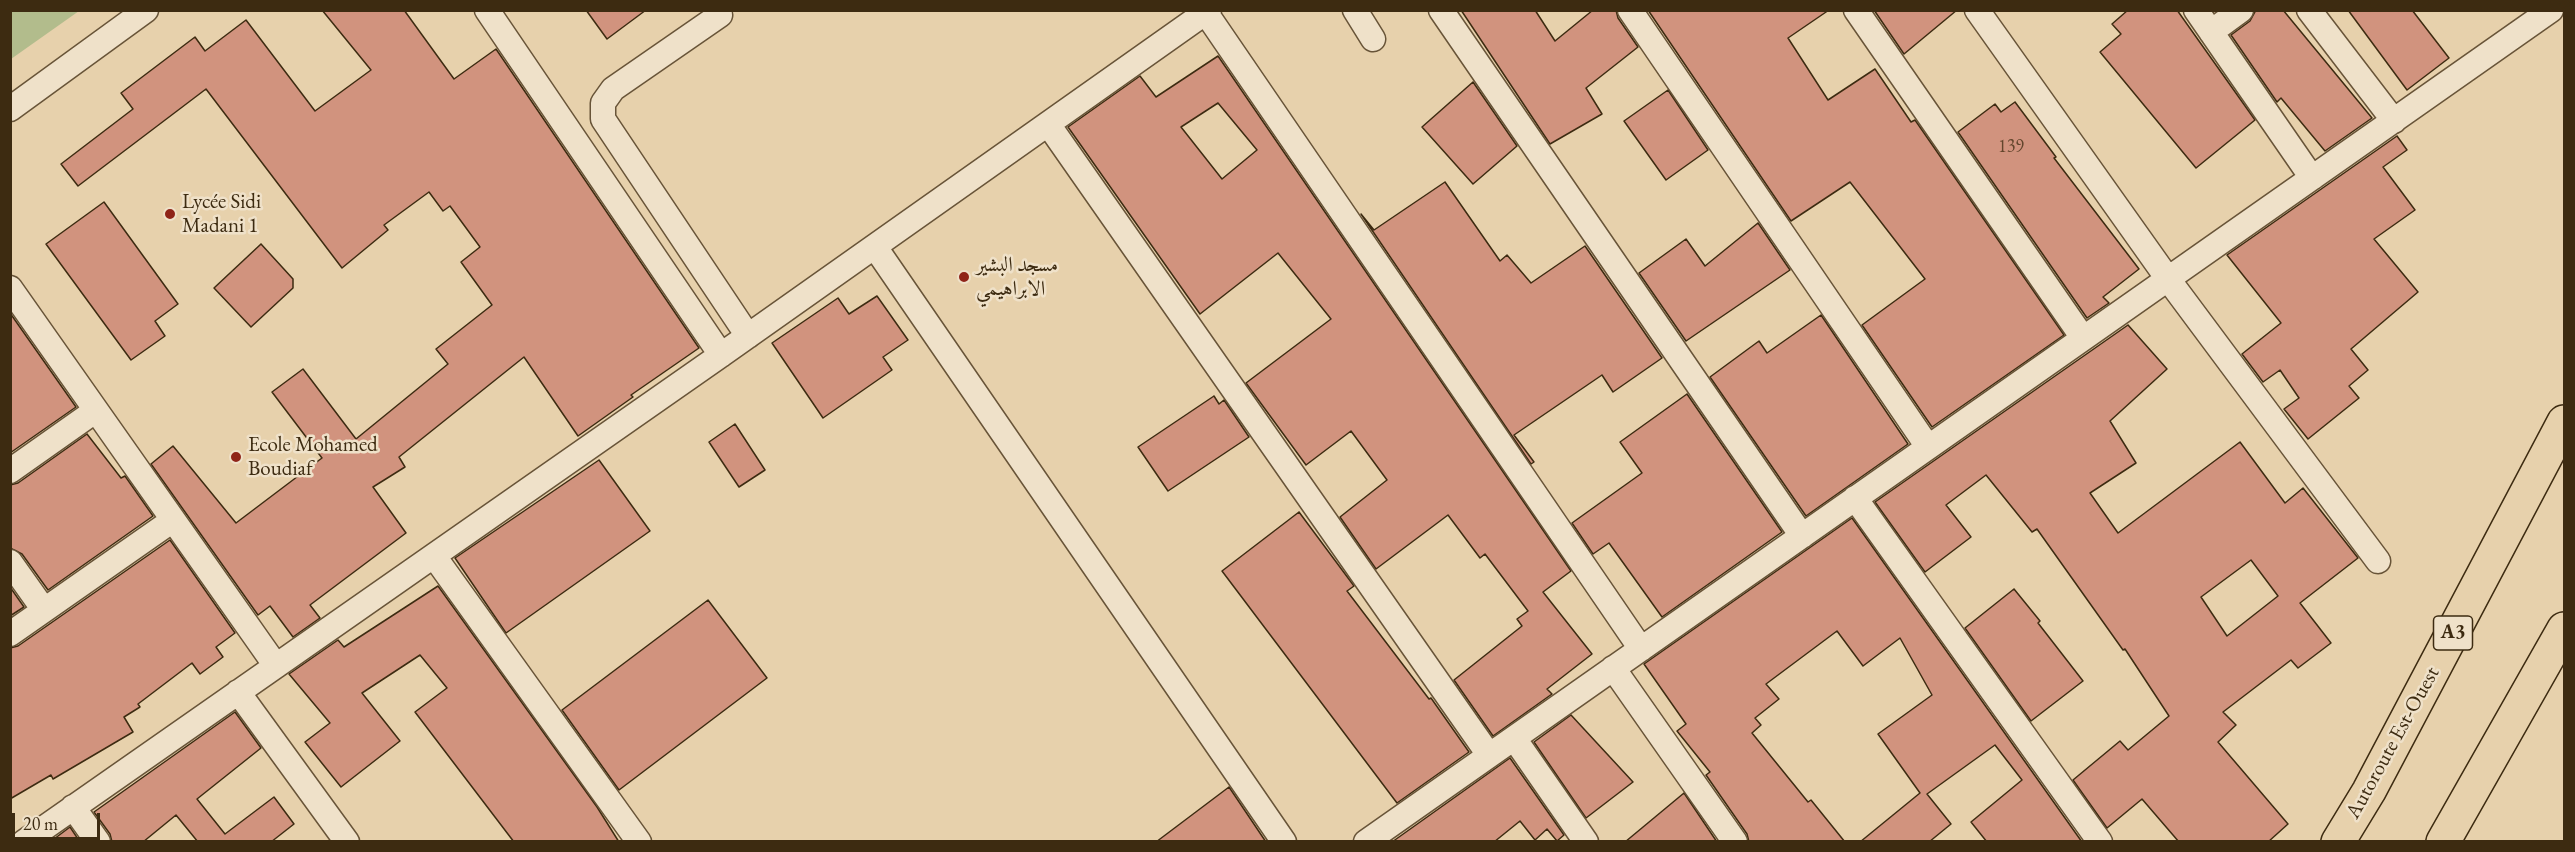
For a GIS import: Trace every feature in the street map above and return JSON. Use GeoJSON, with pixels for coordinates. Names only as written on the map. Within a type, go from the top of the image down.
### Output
{"type":"FeatureCollection","features":[{"type":"Feature","properties":{"kind":"highway","name":"Autoroute Est-Ouest"},"geometry":{"type":"LineString","coordinates":[[2338,842],[2374,781],[2565,422]]}},
{"type":"Feature","properties":{"kind":"highway"},"geometry":{"type":"LineString","coordinates":[[2443,842],[2565,629]]}},
{"type":"Feature","properties":{"kind":"street"},"geometry":{"type":"LineString","coordinates":[[10,109],[146,10]]}},
{"type":"Feature","properties":{"kind":"street"},"geometry":{"type":"LineString","coordinates":[[488,10],[721,355]]}},
{"type":"Feature","properties":{"kind":"street"},"geometry":{"type":"LineString","coordinates":[[1355,10],[1373,39]]}},
{"type":"Feature","properties":{"kind":"street"},"geometry":{"type":"LineString","coordinates":[[1441,10],[1802,536]]}},
{"type":"Feature","properties":{"kind":"street"},"geometry":{"type":"LineString","coordinates":[[1630,10],[1928,447]]}},
{"type":"Feature","properties":{"kind":"street"},"geometry":{"type":"LineString","coordinates":[[1856,10],[2083,338]]}},
{"type":"Feature","properties":{"kind":"street"},"geometry":{"type":"LineString","coordinates":[[1977,10],[2168,279],[2378,561]]}},
{"type":"Feature","properties":{"kind":"street"},"geometry":{"type":"LineString","coordinates":[[2196,10],[2312,178]]}},
{"type":"Feature","properties":{"kind":"street"},"geometry":{"type":"LineString","coordinates":[[2211,32],[2241,10]]}},
{"type":"Feature","properties":{"kind":"street"},"geometry":{"type":"LineString","coordinates":[[2309,10],[2394,121]]}},
{"type":"Feature","properties":{"kind":"street"},"geometry":{"type":"LineString","coordinates":[[1366,842],[2551,10]]}},
{"type":"Feature","properties":{"kind":"street"},"geometry":{"type":"LineString","coordinates":[[721,12],[613,89],[603,103],[603,119],[748,336]]}},
{"type":"Feature","properties":{"kind":"street"},"geometry":{"type":"LineString","coordinates":[[24,842],[1208,12],[1641,649]]}},
{"type":"Feature","properties":{"kind":"street"},"geometry":{"type":"LineString","coordinates":[[1048,124],[1489,755]]}},
{"type":"Feature","properties":{"kind":"street"},"geometry":{"type":"LineString","coordinates":[[2284,137],[2288,195]]}},
{"type":"Feature","properties":{"kind":"street"},"geometry":{"type":"LineString","coordinates":[[874,247],[1284,842]]}},
{"type":"Feature","properties":{"kind":"street"},"geometry":{"type":"LineString","coordinates":[[10,288],[18,314],[95,411],[276,666]]}},
{"type":"Feature","properties":{"kind":"street"},"geometry":{"type":"LineString","coordinates":[[10,471],[95,411]]}},
{"type":"Feature","properties":{"kind":"street"},"geometry":{"type":"LineString","coordinates":[[1855,498],[2100,842]]}},
{"type":"Feature","properties":{"kind":"street"},"geometry":{"type":"LineString","coordinates":[[10,634],[173,520]]}},
{"type":"Feature","properties":{"kind":"street"},"geometry":{"type":"LineString","coordinates":[[434,556],[639,842]]}},
{"type":"Feature","properties":{"kind":"street"},"geometry":{"type":"LineString","coordinates":[[10,562],[44,610]]}},
{"type":"Feature","properties":{"kind":"street"},"geometry":{"type":"LineString","coordinates":[[1613,668],[1735,842]]}},
{"type":"Feature","properties":{"kind":"street"},"geometry":{"type":"LineString","coordinates":[[237,692],[346,842]]}},
{"type":"Feature","properties":{"kind":"street"},"geometry":{"type":"LineString","coordinates":[[1514,738],[1586,842]]}},
{"type":"Feature","properties":{"kind":"street"},"geometry":{"type":"LineString","coordinates":[[73,807],[98,842]]}},
{"type":"Feature","properties":{"kind":"green space"},"geometry":{"type":"Polygon","coordinates":[[[11,10],[79,10],[79,11],[11,59],[11,10]]]}},
{"type":"Feature","properties":{"kind":"building"},"geometry":{"type":"Polygon","coordinates":[[[322,10],[404,10],[454,79],[496,49],[699,348],[631,395],[633,397],[578,436],[524,357],[399,457],[405,467],[373,487],[406,533],[310,605],[320,618],[293,637],[270,606],[258,615],[151,464],[173,446],[236,523],[322,458],[272,392],[303,369],[356,439],[448,364],[436,349],[492,305],[461,262],[480,247],[450,206],[443,211],[429,192],[384,225],[388,230],[342,268],[206,89],[78,186],[61,164],[133,109],[121,93],[195,37],[205,51],[246,20],[315,111],[371,70],[322,10]]]}},
{"type":"Feature","properties":{"kind":"building"},"geometry":{"type":"Polygon","coordinates":[[[586,10],[646,10],[607,39],[586,10]]]}},
{"type":"Feature","properties":{"kind":"building"},"geometry":{"type":"Polygon","coordinates":[[[1461,10],[1535,10],[1555,41],[1593,10],[1616,10],[1618,18],[1638,47],[1586,88],[1602,114],[1550,144],[1461,10]]]}},
{"type":"Feature","properties":{"kind":"building"},"geometry":{"type":"Polygon","coordinates":[[[1648,10],[1829,10],[1788,38],[1828,100],[1875,69],[1911,122],[1915,120],[2064,335],[1932,427],[1862,325],[1925,279],[1850,182],[1791,221],[1648,10]]]}},
{"type":"Feature","properties":{"kind":"building"},"geometry":{"type":"Polygon","coordinates":[[[1874,10],[1957,10],[1904,54],[1874,10]]]}},
{"type":"Feature","properties":{"kind":"building"},"geometry":{"type":"Polygon","coordinates":[[[2128,10],[2177,10],[2255,120],[2196,168],[2100,52],[2121,34],[2112,24],[2128,10]]]}},
{"type":"Feature","properties":{"kind":"building"},"geometry":{"type":"Polygon","coordinates":[[[2256,10],[2283,10],[2372,118],[2325,151],[2281,98],[2277,102],[2231,35],[2250,21],[2256,10]]]}},
{"type":"Feature","properties":{"kind":"building"},"geometry":{"type":"Polygon","coordinates":[[[2348,10],[2412,10],[2449,58],[2407,90],[2348,10]]]}},
{"type":"Feature","properties":{"kind":"building"},"geometry":{"type":"Polygon","coordinates":[[[1218,56],[1571,571],[1543,592],[1592,654],[1547,689],[1552,694],[1493,736],[1454,680],[1522,626],[1517,619],[1528,611],[1485,554],[1480,558],[1448,515],[1376,569],[1340,517],[1387,480],[1351,431],[1306,465],[1246,383],[1331,319],[1278,253],[1200,314],[1068,127],[1140,76],[1156,97],[1218,56]],[[1218,103],[1181,127],[1222,179],[1257,150],[1218,103]]]}},
{"type":"Feature","properties":{"kind":"building"},"geometry":{"type":"Polygon","coordinates":[[[1473,82],[1517,146],[1473,184],[1422,127],[1473,82]]]}},
{"type":"Feature","properties":{"kind":"building"},"geometry":{"type":"Polygon","coordinates":[[[1668,90],[1708,150],[1666,180],[1624,121],[1668,90]]]}},
{"type":"Feature","properties":{"kind":"building"},"geometry":{"type":"Polygon","coordinates":[[[2015,102],[2056,157],[2054,158],[2139,269],[2103,297],[2109,303],[2087,318],[1958,132],[1995,104],[2001,112],[2015,102]]]}},
{"type":"Feature","properties":{"kind":"building"},"geometry":{"type":"Polygon","coordinates":[[[2397,136],[2407,150],[2383,167],[2415,210],[2374,239],[2418,292],[2351,349],[2368,370],[2349,386],[2359,398],[2308,439],[2284,409],[2299,398],[2280,370],[2263,382],[2242,354],[2281,323],[2227,255],[2397,136]]]}},
{"type":"Feature","properties":{"kind":"building"},"geometry":{"type":"Polygon","coordinates":[[[1445,182],[1500,261],[1507,255],[1531,283],[1585,246],[1662,358],[1613,392],[1602,375],[1514,435],[1534,462],[1531,464],[1361,214],[1374,230],[1445,182]]]}},
{"type":"Feature","properties":{"kind":"building"},"geometry":{"type":"Polygon","coordinates":[[[104,202],[178,304],[155,321],[165,336],[131,360],[46,244],[104,202]]]}},
{"type":"Feature","properties":{"kind":"building"},"geometry":{"type":"Polygon","coordinates":[[[1758,223],[1790,270],[1686,341],[1639,273],[1686,239],[1705,266],[1758,223]]]}},
{"type":"Feature","properties":{"kind":"building"},"geometry":{"type":"Polygon","coordinates":[[[261,244],[293,279],[293,288],[251,327],[214,288],[261,244]]]}},
{"type":"Feature","properties":{"kind":"building"},"geometry":{"type":"Polygon","coordinates":[[[877,296],[908,340],[883,357],[892,370],[823,418],[772,343],[838,298],[849,314],[877,296]]]}},
{"type":"Feature","properties":{"kind":"building"},"geometry":{"type":"Polygon","coordinates":[[[10,313],[76,407],[10,453],[10,313]]]}},
{"type":"Feature","properties":{"kind":"building"},"geometry":{"type":"Polygon","coordinates":[[[1821,315],[1908,444],[1806,516],[1710,377],[1759,341],[1767,353],[1821,315]]]}},
{"type":"Feature","properties":{"kind":"building"},"geometry":{"type":"Polygon","coordinates":[[[2128,325],[2167,369],[2110,421],[2136,463],[2090,493],[2118,533],[2240,442],[2285,503],[2303,488],[2358,558],[2300,603],[2331,643],[2298,668],[2291,660],[2223,712],[2236,725],[2218,742],[2288,824],[2268,842],[2179,842],[2142,799],[2107,828],[2073,780],[2120,741],[2128,750],[2169,716],[2125,649],[2123,650],[2037,529],[2032,532],[1986,475],[1946,505],[1971,537],[1925,572],[1875,502],[2128,325]],[[2251,560],[2201,597],[2227,636],[2278,596],[2251,560]]]}},
{"type":"Feature","properties":{"kind":"building"},"geometry":{"type":"Polygon","coordinates":[[[1687,394],[1782,532],[1662,617],[1609,543],[1593,554],[1572,523],[1642,473],[1620,442],[1687,394]]]}},
{"type":"Feature","properties":{"kind":"building"},"geometry":{"type":"Polygon","coordinates":[[[1214,396],[1219,404],[1224,400],[1249,437],[1168,491],[1138,447],[1214,396]]]}},
{"type":"Feature","properties":{"kind":"building"},"geometry":{"type":"Polygon","coordinates":[[[735,424],[765,470],[739,487],[709,442],[735,424]]]}},
{"type":"Feature","properties":{"kind":"building"},"geometry":{"type":"Polygon","coordinates":[[[87,434],[121,478],[125,476],[153,516],[48,590],[22,554],[10,548],[10,485],[18,483],[87,434]]]}},
{"type":"Feature","properties":{"kind":"building"},"geometry":{"type":"Polygon","coordinates":[[[599,460],[650,531],[506,633],[455,558],[599,460]]]}},
{"type":"Feature","properties":{"kind":"building"},"geometry":{"type":"Polygon","coordinates":[[[1299,512],[1354,586],[1347,591],[1429,699],[1431,698],[1469,752],[1397,803],[1222,571],[1299,512]]]}},
{"type":"Feature","properties":{"kind":"building"},"geometry":{"type":"Polygon","coordinates":[[[1852,518],[2082,842],[1987,842],[1971,822],[2022,780],[1995,745],[1927,794],[1951,824],[1929,842],[1860,842],[1920,793],[1878,734],[1932,695],[1900,638],[1863,666],[1837,631],[1766,684],[1779,699],[1755,718],[1761,725],[1752,733],[1808,802],[1811,800],[1845,842],[1749,842],[1747,834],[1706,775],[1710,772],[1677,731],[1686,724],[1644,664],[1852,518]]]}},
{"type":"Feature","properties":{"kind":"building"},"geometry":{"type":"Polygon","coordinates":[[[170,540],[235,633],[216,647],[223,657],[200,674],[192,663],[138,704],[140,707],[124,717],[133,732],[53,779],[51,775],[10,799],[10,648],[18,646],[170,540]]]}},
{"type":"Feature","properties":{"kind":"building"},"geometry":{"type":"Polygon","coordinates":[[[438,586],[597,807],[619,842],[514,842],[415,712],[447,688],[420,655],[362,693],[400,741],[341,787],[305,742],[330,723],[289,674],[338,640],[344,647],[438,586]]]}},
{"type":"Feature","properties":{"kind":"building"},"geometry":{"type":"Polygon","coordinates":[[[10,587],[24,607],[10,616],[10,587]]]}},
{"type":"Feature","properties":{"kind":"building"},"geometry":{"type":"Polygon","coordinates":[[[2014,589],[2083,681],[2031,721],[1965,628],[2014,589]]]}},
{"type":"Feature","properties":{"kind":"building"},"geometry":{"type":"Polygon","coordinates":[[[708,600],[767,678],[619,790],[562,710],[708,600]]]}},
{"type":"Feature","properties":{"kind":"building"},"geometry":{"type":"Polygon","coordinates":[[[235,712],[261,748],[197,799],[225,834],[274,797],[294,824],[271,842],[198,842],[176,815],[143,842],[112,842],[110,834],[94,812],[235,712]]]}},
{"type":"Feature","properties":{"kind":"building"},"geometry":{"type":"Polygon","coordinates":[[[1571,715],[1633,782],[1586,818],[1534,742],[1571,715]]]}},
{"type":"Feature","properties":{"kind":"building"},"geometry":{"type":"Polygon","coordinates":[[[1510,758],[1564,835],[1557,841],[1547,829],[1535,840],[1520,821],[1494,842],[1392,842],[1510,758]]]}},
{"type":"Feature","properties":{"kind":"building"},"geometry":{"type":"Polygon","coordinates":[[[1229,787],[1266,842],[1156,842],[1229,787]]]}},
{"type":"Feature","properties":{"kind":"building"},"geometry":{"type":"Polygon","coordinates":[[[1684,793],[1717,842],[1625,842],[1684,793]]]}},
{"type":"Feature","properties":{"kind":"building"},"geometry":{"type":"Polygon","coordinates":[[[70,827],[80,842],[50,842],[70,827]]]}},
{"type":"Feature","properties":{"kind":"place","name":"Lycée Sidi Madani 1"},"geometry":{"type":"Point","coordinates":[170,214]}},
{"type":"Feature","properties":{"kind":"place","name":"مسجد البشير الابراهيمي"},"geometry":{"type":"Point","coordinates":[964,277]}},
{"type":"Feature","properties":{"kind":"place","name":"Ecole Mohamed Boudiaf"},"geometry":{"type":"Point","coordinates":[236,457]}}]}
